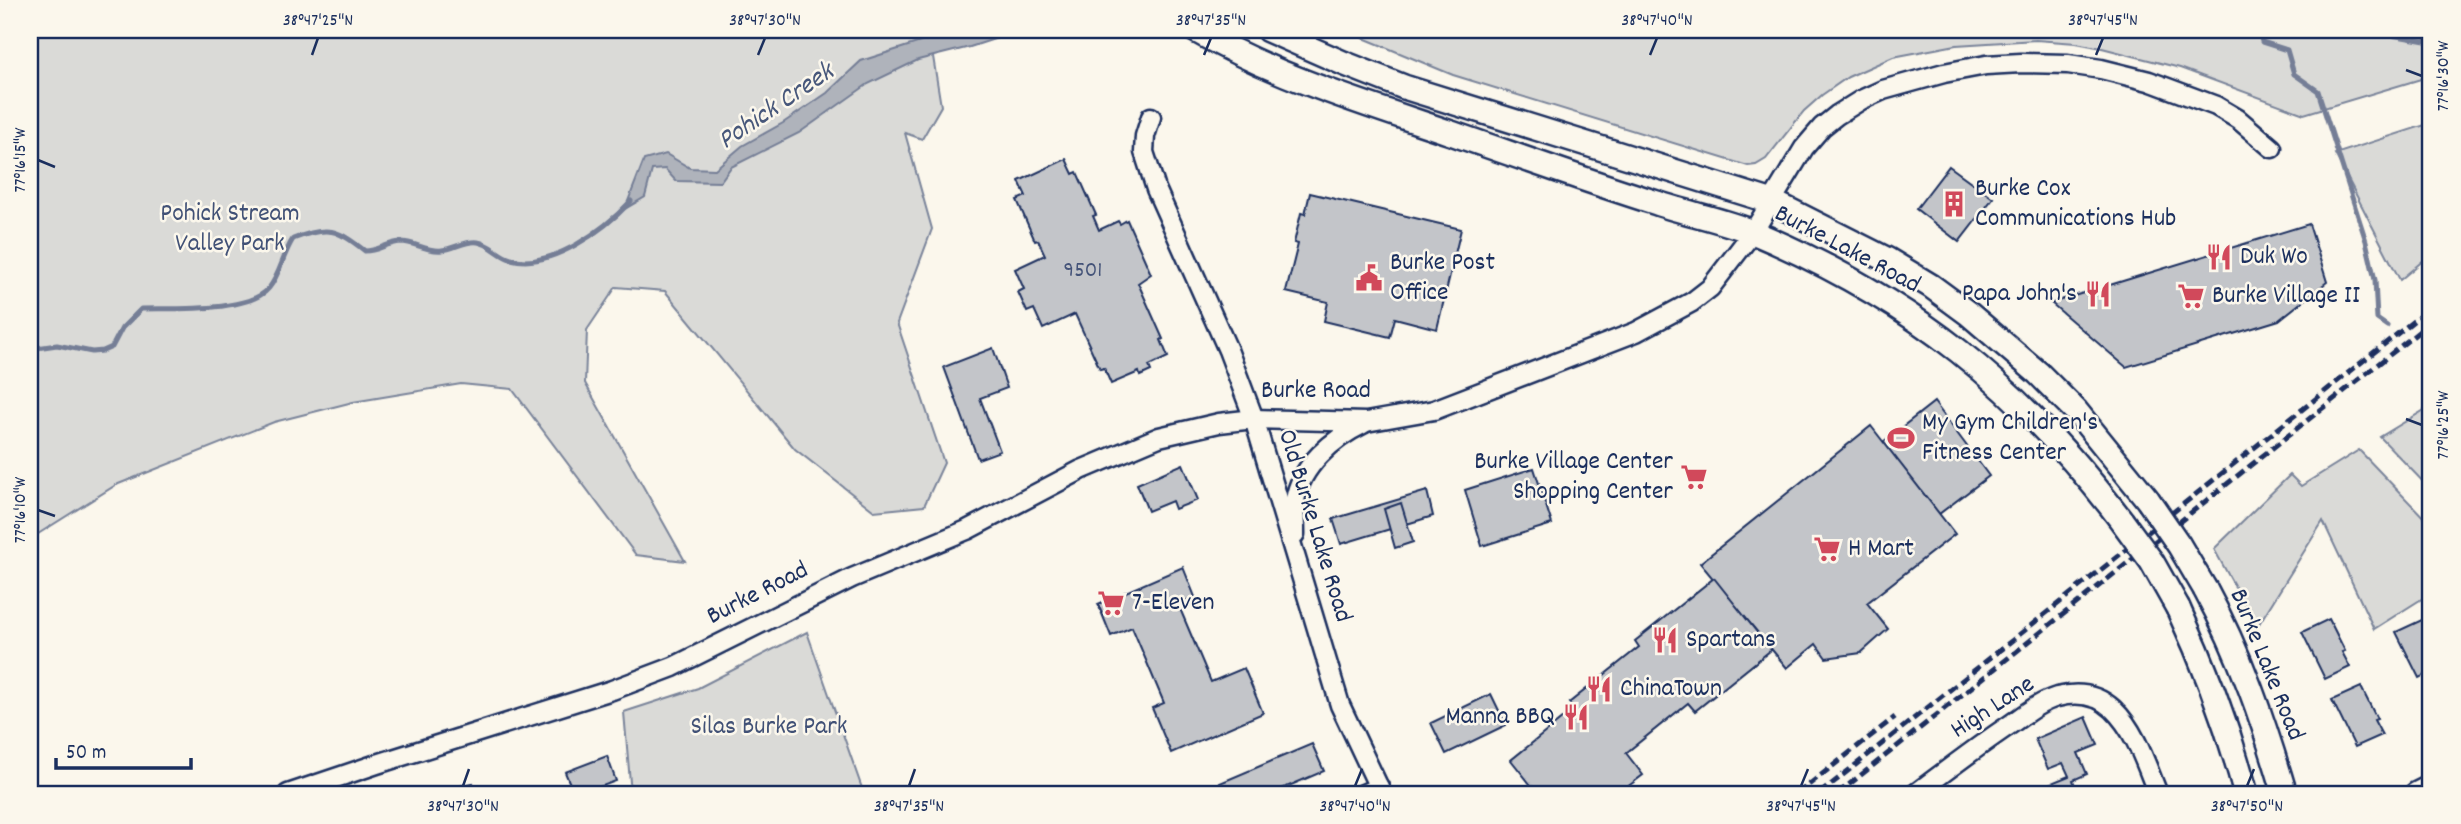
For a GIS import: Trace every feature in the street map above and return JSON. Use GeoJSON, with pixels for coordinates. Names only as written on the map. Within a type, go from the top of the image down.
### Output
{"type":"FeatureCollection","features":[{"type":"Feature","properties":{"kind":"main road","name":"Burke Lake Road"},"geometry":{"type":"LineString","coordinates":[[1195,30],[1312,86],[1658,204],[1753,232],[1870,290],[1951,343],[2030,412],[2089,477],[2152,562],[2178,608],[2199,654],[2229,733],[2246,794]]}},
{"type":"Feature","properties":{"kind":"main road","name":"Burke Lake Road"},"geometry":{"type":"LineString","coordinates":[[1268,30],[1404,86],[1773,202],[1888,260],[1931,286],[1978,321],[2038,373],[2076,411],[2148,500],[2179,545],[2221,618],[2250,685],[2285,794]]}},
{"type":"Feature","properties":{"kind":"main road"},"geometry":{"type":"LineString","coordinates":[[2417,794],[2431,787]]}},
{"type":"Feature","properties":{"kind":"street","name":"Burke Road"},"geometry":{"type":"LineString","coordinates":[[288,794],[649,676],[708,651],[852,578],[976,526],[1101,462],[1159,437],[1219,423],[1254,419],[1366,422],[1434,410],[1636,332],[1692,302],[1710,288],[1753,232],[1804,148],[1822,127],[1861,100],[1884,90],[1944,73],[1986,65],[2068,64],[2149,81],[2216,106],[2238,119],[2272,148]]}},
{"type":"Feature","properties":{"kind":"street","name":"Old Burke Lake Road"},"geometry":{"type":"LineString","coordinates":[[1151,117],[1145,136],[1144,152],[1156,189],[1217,324],[1254,419],[1340,705],[1375,792]]}},
{"type":"Feature","properties":{"kind":"street"},"geometry":{"type":"LineString","coordinates":[[1295,552],[1295,499],[1306,474],[1326,449],[1347,432],[1366,422]]}},
{"type":"Feature","properties":{"kind":"street","name":"High Lane"},"geometry":{"type":"LineString","coordinates":[[1915,794],[2028,712],[2058,697],[2077,694],[2089,695],[2102,701],[2122,720],[2133,736],[2158,794]]}},
{"type":"Feature","properties":{"kind":"green space","name":"Pohick Stream Valley Park"},"geometry":{"type":"Polygon","coordinates":[[[30,30],[944,30],[930,38],[941,106],[922,139],[905,133],[932,229],[897,323],[944,463],[924,506],[874,511],[795,449],[665,291],[616,287],[587,330],[585,383],[685,561],[636,555],[512,389],[461,384],[353,402],[274,422],[116,485],[30,539],[30,30]]]}},
{"type":"Feature","properties":{"kind":"green space"},"geometry":{"type":"Polygon","coordinates":[[[1344,30],[2431,30],[2431,76],[2304,114],[2180,68],[2102,48],[2036,40],[1956,45],[1893,57],[1848,77],[1804,111],[1766,159],[1748,166],[1453,75],[1344,30]]]}},
{"type":"Feature","properties":{"kind":"green space"},"geometry":{"type":"Polygon","coordinates":[[[2431,123],[2431,254],[2400,280],[2335,154],[2431,123]]]}},
{"type":"Feature","properties":{"kind":"green space"},"geometry":{"type":"Polygon","coordinates":[[[2431,406],[2431,490],[2380,437],[2431,406]]]}},
{"type":"Feature","properties":{"kind":"green space"},"geometry":{"type":"Polygon","coordinates":[[[2359,450],[2431,525],[2431,593],[2374,629],[2323,521],[2257,627],[2214,549],[2290,475],[2301,486],[2359,450]]]}},
{"type":"Feature","properties":{"kind":"green space","name":"Silas Burke Park"},"geometry":{"type":"Polygon","coordinates":[[[807,632],[864,794],[631,794],[624,712],[698,688],[807,632]]]}},
{"type":"Feature","properties":{"kind":"shaded area"},"geometry":{"type":"Polygon","coordinates":[[[958,30],[1022,30],[918,60],[868,84],[799,133],[731,167],[720,182],[676,181],[665,169],[652,170],[645,197],[625,209],[644,160],[666,154],[690,168],[715,169],[742,146],[783,123],[827,93],[861,61],[958,30]]]}},
{"type":"Feature","properties":{"kind":"building"},"geometry":{"type":"Polygon","coordinates":[[[1066,159],[1073,174],[1077,172],[1096,215],[1093,216],[1099,230],[1127,220],[1151,274],[1138,283],[1163,339],[1161,340],[1168,357],[1149,366],[1151,371],[1140,376],[1139,372],[1111,384],[1104,368],[1100,369],[1075,314],[1043,329],[1034,309],[1027,312],[1018,292],[1024,289],[1015,269],[1045,255],[1038,240],[1035,241],[1017,200],[1026,196],[1019,181],[1066,159]]]}},
{"type":"Feature","properties":{"kind":"building","name":"Burke Cox Communications Hub"},"geometry":{"type":"Polygon","coordinates":[[[1949,166],[1993,198],[1959,242],[1916,209],[1949,166]]]}},
{"type":"Feature","properties":{"kind":"building","name":"Burke Post Office"},"geometry":{"type":"Polygon","coordinates":[[[1310,193],[1461,229],[1437,329],[1395,318],[1390,337],[1324,321],[1328,302],[1286,292],[1298,244],[1294,243],[1301,213],[1305,214],[1310,193]]]}},
{"type":"Feature","properties":{"kind":"building","name":"Burke Village II"},"geometry":{"type":"Polygon","coordinates":[[[2309,224],[2327,282],[2279,320],[2126,367],[2051,303],[2309,224]]]}},
{"type":"Feature","properties":{"kind":"building"},"geometry":{"type":"Polygon","coordinates":[[[993,348],[1007,388],[980,398],[1000,451],[978,459],[944,367],[993,348]]]}},
{"type":"Feature","properties":{"kind":"building"},"geometry":{"type":"Polygon","coordinates":[[[1934,402],[1989,476],[1939,514],[1883,442],[1934,402]]]}},
{"type":"Feature","properties":{"kind":"building","name":"H Mart"},"geometry":{"type":"Polygon","coordinates":[[[1871,426],[1955,534],[1867,603],[1888,629],[1861,653],[1826,658],[1816,644],[1787,668],[1700,563],[1871,426]]]}},
{"type":"Feature","properties":{"kind":"building"},"geometry":{"type":"Polygon","coordinates":[[[1183,464],[1198,500],[1175,509],[1172,501],[1148,511],[1137,484],[1183,464]]]}},
{"type":"Feature","properties":{"kind":"building"},"geometry":{"type":"Polygon","coordinates":[[[1534,468],[1552,524],[1482,546],[1465,490],[1534,468]]]}},
{"type":"Feature","properties":{"kind":"building"},"geometry":{"type":"Polygon","coordinates":[[[1427,491],[1433,516],[1341,544],[1333,519],[1427,491]]]}},
{"type":"Feature","properties":{"kind":"building"},"geometry":{"type":"Polygon","coordinates":[[[1401,503],[1413,542],[1395,548],[1384,509],[1401,503]]]}},
{"type":"Feature","properties":{"kind":"building"},"geometry":{"type":"Polygon","coordinates":[[[1183,567],[1195,597],[1178,604],[1211,682],[1244,668],[1263,713],[1171,753],[1152,708],[1164,703],[1132,627],[1111,636],[1098,604],[1183,567]]]}},
{"type":"Feature","properties":{"kind":"building"},"geometry":{"type":"Polygon","coordinates":[[[1714,578],[1771,650],[1695,711],[1688,703],[1626,753],[1643,775],[1618,794],[1538,794],[1511,760],[1574,709],[1569,703],[1639,647],[1635,641],[1714,578]]]}},
{"type":"Feature","properties":{"kind":"building"},"geometry":{"type":"Polygon","coordinates":[[[2430,618],[2431,672],[2419,678],[2396,632],[2430,618]]]}},
{"type":"Feature","properties":{"kind":"building"},"geometry":{"type":"Polygon","coordinates":[[[2329,619],[2350,667],[2325,679],[2302,632],[2329,619]]]}},
{"type":"Feature","properties":{"kind":"building"},"geometry":{"type":"Polygon","coordinates":[[[2361,687],[2382,735],[2355,747],[2332,700],[2361,687]]]}},
{"type":"Feature","properties":{"kind":"building"},"geometry":{"type":"Polygon","coordinates":[[[1491,694],[1506,725],[1446,754],[1431,723],[1491,694]]]}},
{"type":"Feature","properties":{"kind":"building"},"geometry":{"type":"Polygon","coordinates":[[[2086,717],[2098,745],[2078,753],[2087,774],[2073,780],[2078,794],[2047,794],[2044,786],[2069,776],[2063,763],[2048,769],[2035,739],[2086,717]]]}},
{"type":"Feature","properties":{"kind":"building"},"geometry":{"type":"Polygon","coordinates":[[[1312,744],[1324,771],[1270,794],[1224,794],[1220,783],[1312,744]]]}},
{"type":"Feature","properties":{"kind":"building"},"geometry":{"type":"Polygon","coordinates":[[[607,756],[616,781],[574,794],[565,772],[607,756]]]}},
{"type":"Feature","properties":{"kind":"building"},"geometry":{"type":"Polygon","coordinates":[[[473,783],[476,794],[435,792],[473,783]]]}},
{"type":"Feature","properties":{"kind":"waterway"},"geometry":{"type":"LineString","coordinates":[[2259,30],[2262,42],[2287,50],[2294,74],[2318,91],[2366,241],[2375,280],[2377,319],[2387,326]]}},
{"type":"Feature","properties":{"kind":"waterway","name":"Pohick Creek"},"geometry":{"type":"LineString","coordinates":[[2363,30],[2431,42]]}},
{"type":"Feature","properties":{"kind":"waterway","name":"Pohick Creek"},"geometry":{"type":"LineString","coordinates":[[30,349],[57,345],[92,352],[103,351],[112,347],[122,328],[141,309],[209,308],[245,302],[259,296],[273,283],[293,239],[315,232],[339,234],[365,251],[401,242],[437,250],[478,242],[511,259],[527,261],[543,259],[576,245],[592,235],[631,201]]}},
{"type":"Feature","properties":{"kind":"waterway"},"geometry":{"type":"LineString","coordinates":[[2425,368],[2431,371]]}},
{"type":"Feature","properties":{"kind":"railway"},"geometry":{"type":"LineString","coordinates":[[1819,794],[2431,307]]}},
{"type":"Feature","properties":{"kind":"railway"},"geometry":{"type":"LineString","coordinates":[[1837,794],[2431,322]]}},
{"type":"Feature","properties":{"kind":"railway"},"geometry":{"type":"LineString","coordinates":[[1797,794],[1895,717]]}},
{"type":"Feature","properties":{"kind":"place","name":"Burke Cox Communications Hub"},"geometry":{"type":"Point","coordinates":[1954,204]}},
{"type":"Feature","properties":{"kind":"place","name":"Duk Wo"},"geometry":{"type":"Point","coordinates":[2219,257]}},
{"type":"Feature","properties":{"kind":"place","name":"Burke Post Office"},"geometry":{"type":"Point","coordinates":[1369,278]}},
{"type":"Feature","properties":{"kind":"place","name":"Papa John's"},"geometry":{"type":"Point","coordinates":[2098,294]}},
{"type":"Feature","properties":{"kind":"place","name":"Burke Village II"},"geometry":{"type":"Point","coordinates":[2191,296]}},
{"type":"Feature","properties":{"kind":"place","name":"My Gym Children's Fitness Center"},"geometry":{"type":"Point","coordinates":[1901,438]}},
{"type":"Feature","properties":{"kind":"place","name":"Burke Village Center Shopping Center"},"geometry":{"type":"Point","coordinates":[1694,477]}},
{"type":"Feature","properties":{"kind":"place","name":"H Mart"},"geometry":{"type":"Point","coordinates":[1827,549]}},
{"type":"Feature","properties":{"kind":"place","name":"7-Eleven"},"geometry":{"type":"Point","coordinates":[1111,603]}},
{"type":"Feature","properties":{"kind":"place","name":"Spartans"},"geometry":{"type":"Point","coordinates":[1665,640]}},
{"type":"Feature","properties":{"kind":"place","name":"ChinaTown"},"geometry":{"type":"Point","coordinates":[1599,689]}},
{"type":"Feature","properties":{"kind":"place","name":"Manna BBQ"},"geometry":{"type":"Point","coordinates":[1576,717]}}]}
